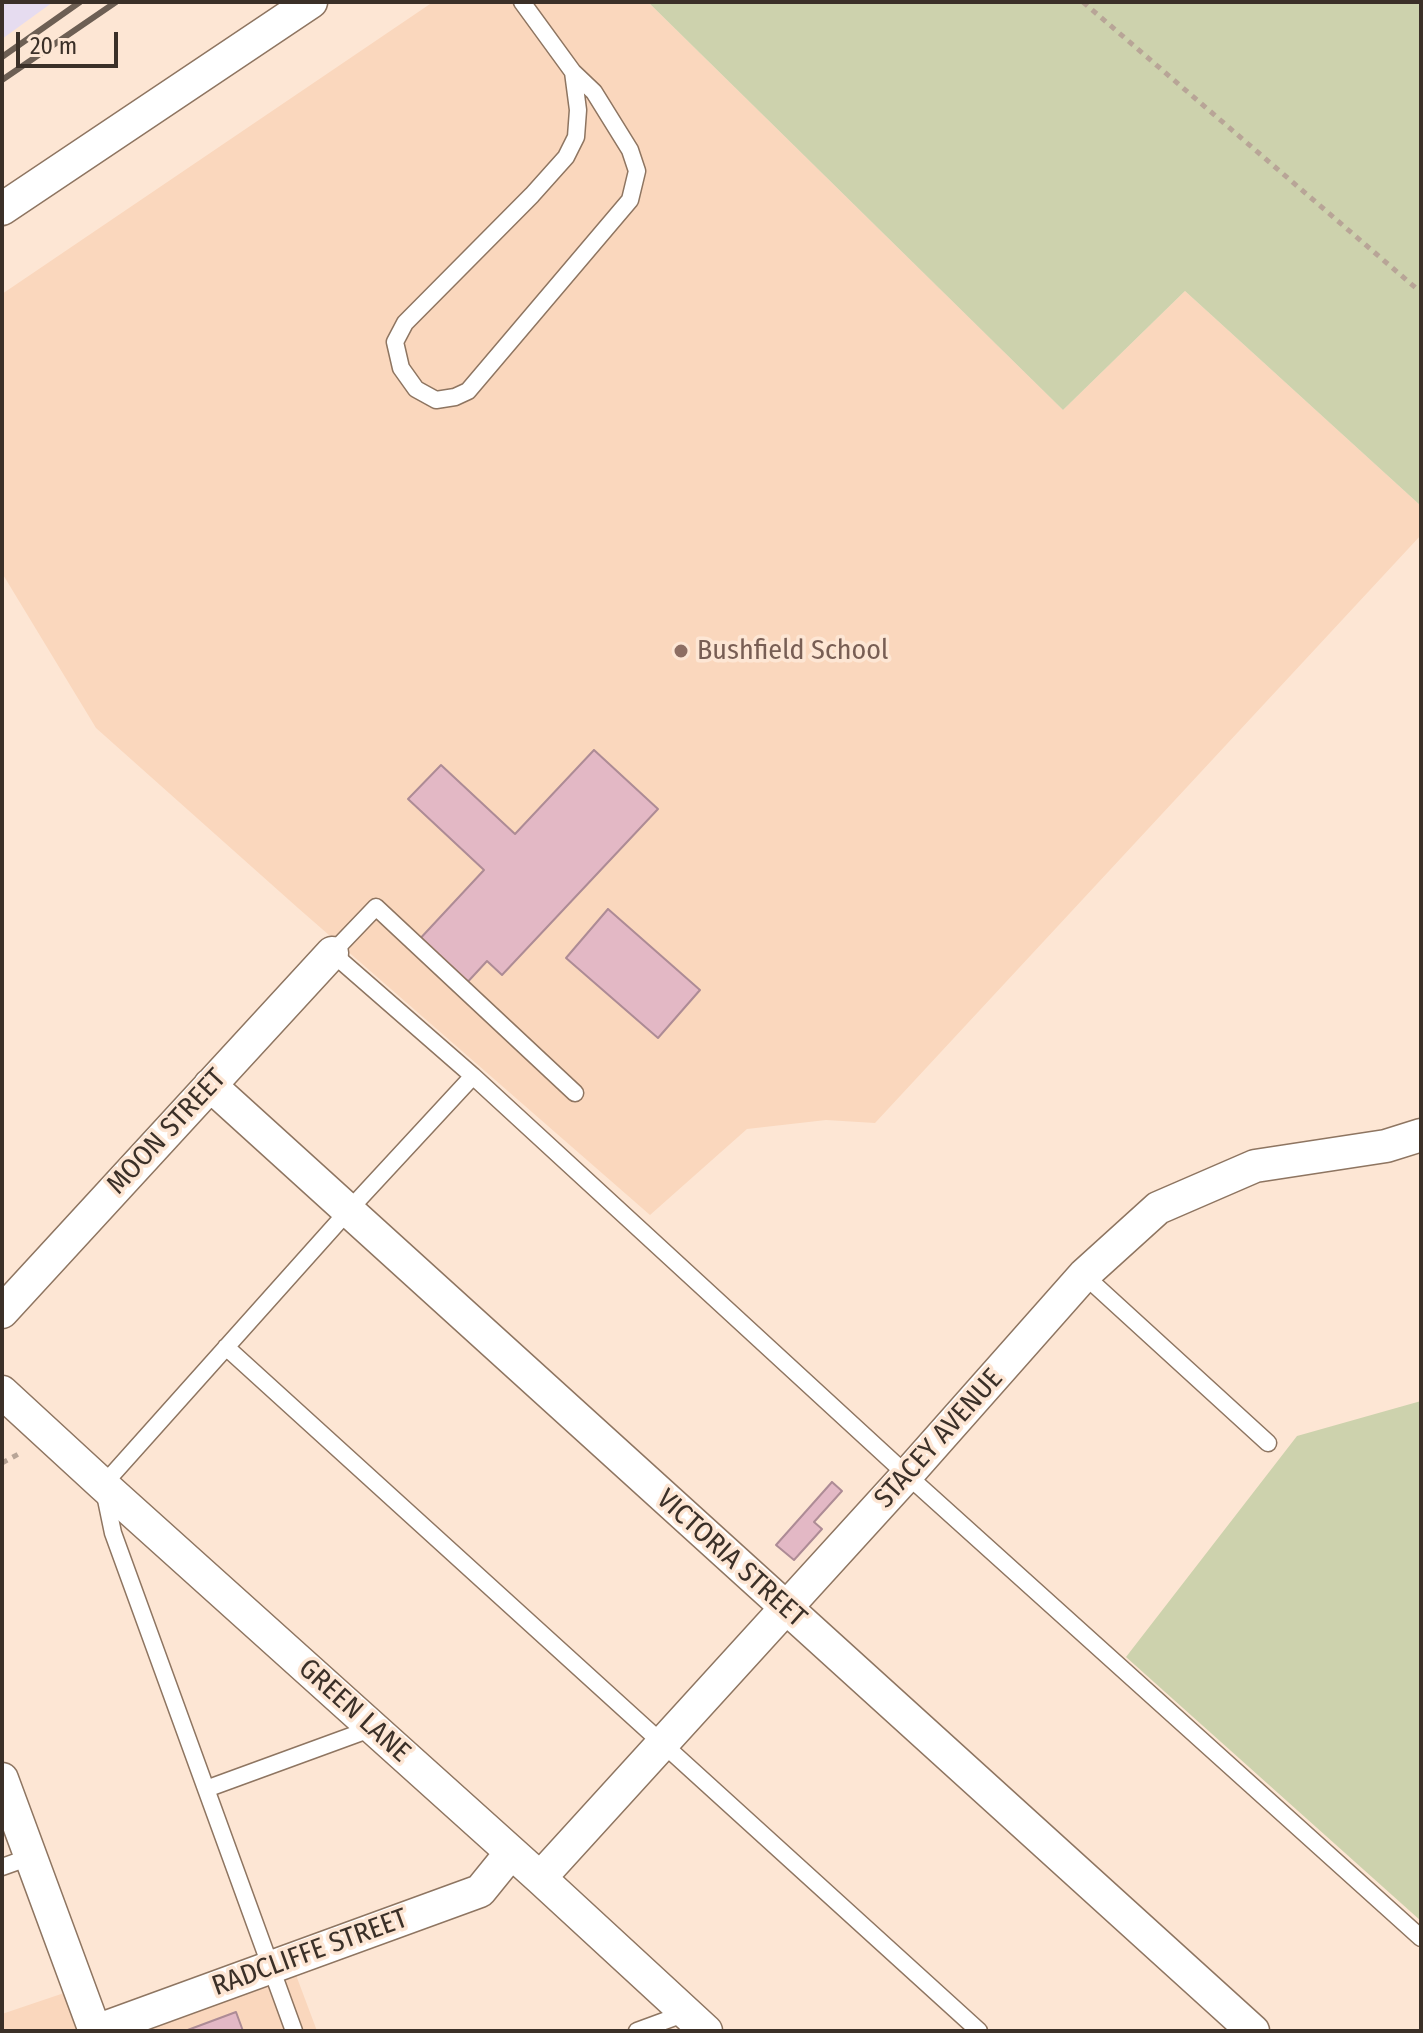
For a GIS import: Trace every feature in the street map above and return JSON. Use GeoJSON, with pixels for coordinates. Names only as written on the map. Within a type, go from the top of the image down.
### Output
{"type":"FeatureCollection","features":[{"type":"Feature","properties":{"kind":"street"},"geometry":{"type":"LineString","coordinates":[[2,209],[311,2]]}},
{"type":"Feature","properties":{"kind":"street","name":"MOON STREET"},"geometry":{"type":"LineString","coordinates":[[2,1312],[332,953]]}},
{"type":"Feature","properties":{"kind":"street","name":"VICTORIA STREET"},"geometry":{"type":"LineString","coordinates":[[210,1085],[1253,2031]]}},
{"type":"Feature","properties":{"kind":"street","name":"STACEY AVENUE"},"geometry":{"type":"LineString","coordinates":[[540,1878],[907,1475],[1084,1275],[1158,1208],[1255,1166],[1386,1146],[1421,1135]]}},
{"type":"Feature","properties":{"kind":"street","name":"GREEN LANE"},"geometry":{"type":"LineString","coordinates":[[2,1392],[696,2022]]}},
{"type":"Feature","properties":{"kind":"street"},"geometry":{"type":"LineString","coordinates":[[2,1779],[16,1862],[95,2031]]}},
{"type":"Feature","properties":{"kind":"street","name":"RADCLIFFE STREET"},"geometry":{"type":"LineString","coordinates":[[95,2031],[480,1891],[510,1854]]}},
{"type":"Feature","properties":{"kind":"lane"},"geometry":{"type":"LineString","coordinates":[[522,2],[573,72],[594,92],[630,150],[637,171],[630,200],[468,391],[436,400],[416,389],[401,368],[395,342],[405,323],[566,157],[576,137],[578,110],[573,72]]}},
{"type":"Feature","properties":{"kind":"lane"},"geometry":{"type":"LineString","coordinates":[[575,1093],[376,907],[332,953],[473,1076],[907,1475],[1421,1938]]}},
{"type":"Feature","properties":{"kind":"lane"},"geometry":{"type":"LineString","coordinates":[[294,2031],[113,1533],[103,1485],[473,1076]]}},
{"type":"Feature","properties":{"kind":"lane"},"geometry":{"type":"LineString","coordinates":[[1084,1275],[1268,1443]]}},
{"type":"Feature","properties":{"kind":"lane"},"geometry":{"type":"LineString","coordinates":[[226,1347],[979,2031]]}},
{"type":"Feature","properties":{"kind":"lane"},"geometry":{"type":"LineString","coordinates":[[206,1789],[373,1728]]}},
{"type":"Feature","properties":{"kind":"lane"},"geometry":{"type":"LineString","coordinates":[[637,2031],[696,2022]]}},
{"type":"Feature","properties":{"kind":"path"},"geometry":{"type":"LineString","coordinates":[[1083,2],[1417,289],[1421,289]]}},
{"type":"Feature","properties":{"kind":"shaded area"},"geometry":{"type":"Polygon","coordinates":[[[2,2],[53,2],[2,39],[2,2]]]}},
{"type":"Feature","properties":{"kind":"shaded area","name":"Bushfield School"},"geometry":{"type":"Polygon","coordinates":[[[433,2],[648,2],[1063,410],[1185,291],[1421,506],[1421,535],[875,1123],[826,1120],[747,1129],[650,1215],[96,728],[2,573],[2,294],[433,2]]]}},
{"type":"Feature","properties":{"kind":"shaded area"},"geometry":{"type":"Polygon","coordinates":[[[287,1951],[317,2031],[2,2031],[2,2014],[64,1993],[76,2027],[287,1951]]]}},
{"type":"Feature","properties":{"kind":"green space"},"geometry":{"type":"Polygon","coordinates":[[[648,2],[1421,2],[1421,506],[1185,291],[1063,410],[648,2]]]}},
{"type":"Feature","properties":{"kind":"green space"},"geometry":{"type":"Polygon","coordinates":[[[1421,1401],[1421,1921],[1126,1657],[1297,1436],[1421,1401]]]}},
{"type":"Feature","properties":{"kind":"building"},"geometry":{"type":"Polygon","coordinates":[[[594,750],[658,809],[502,975],[487,961],[463,987],[416,943],[484,870],[408,799],[441,765],[515,834],[594,750]]]}},
{"type":"Feature","properties":{"kind":"building"},"geometry":{"type":"Polygon","coordinates":[[[608,909],[700,990],[658,1038],[566,958],[608,909]]]}},
{"type":"Feature","properties":{"kind":"building"},"geometry":{"type":"Polygon","coordinates":[[[832,1482],[842,1491],[814,1522],[822,1529],[794,1560],[776,1545],[832,1482]]]}},
{"type":"Feature","properties":{"kind":"building"},"geometry":{"type":"Polygon","coordinates":[[[236,2012],[243,2031],[185,2031],[236,2012]]]}},
{"type":"Feature","properties":{"kind":"railway"},"geometry":{"type":"LineString","coordinates":[[2,57],[80,2]]}},
{"type":"Feature","properties":{"kind":"railway"},"geometry":{"type":"LineString","coordinates":[[2,80],[116,2]]}},
{"type":"Feature","properties":{"kind":"place","name":"Bushfield School"},"geometry":{"type":"Point","coordinates":[681,651]}}]}
